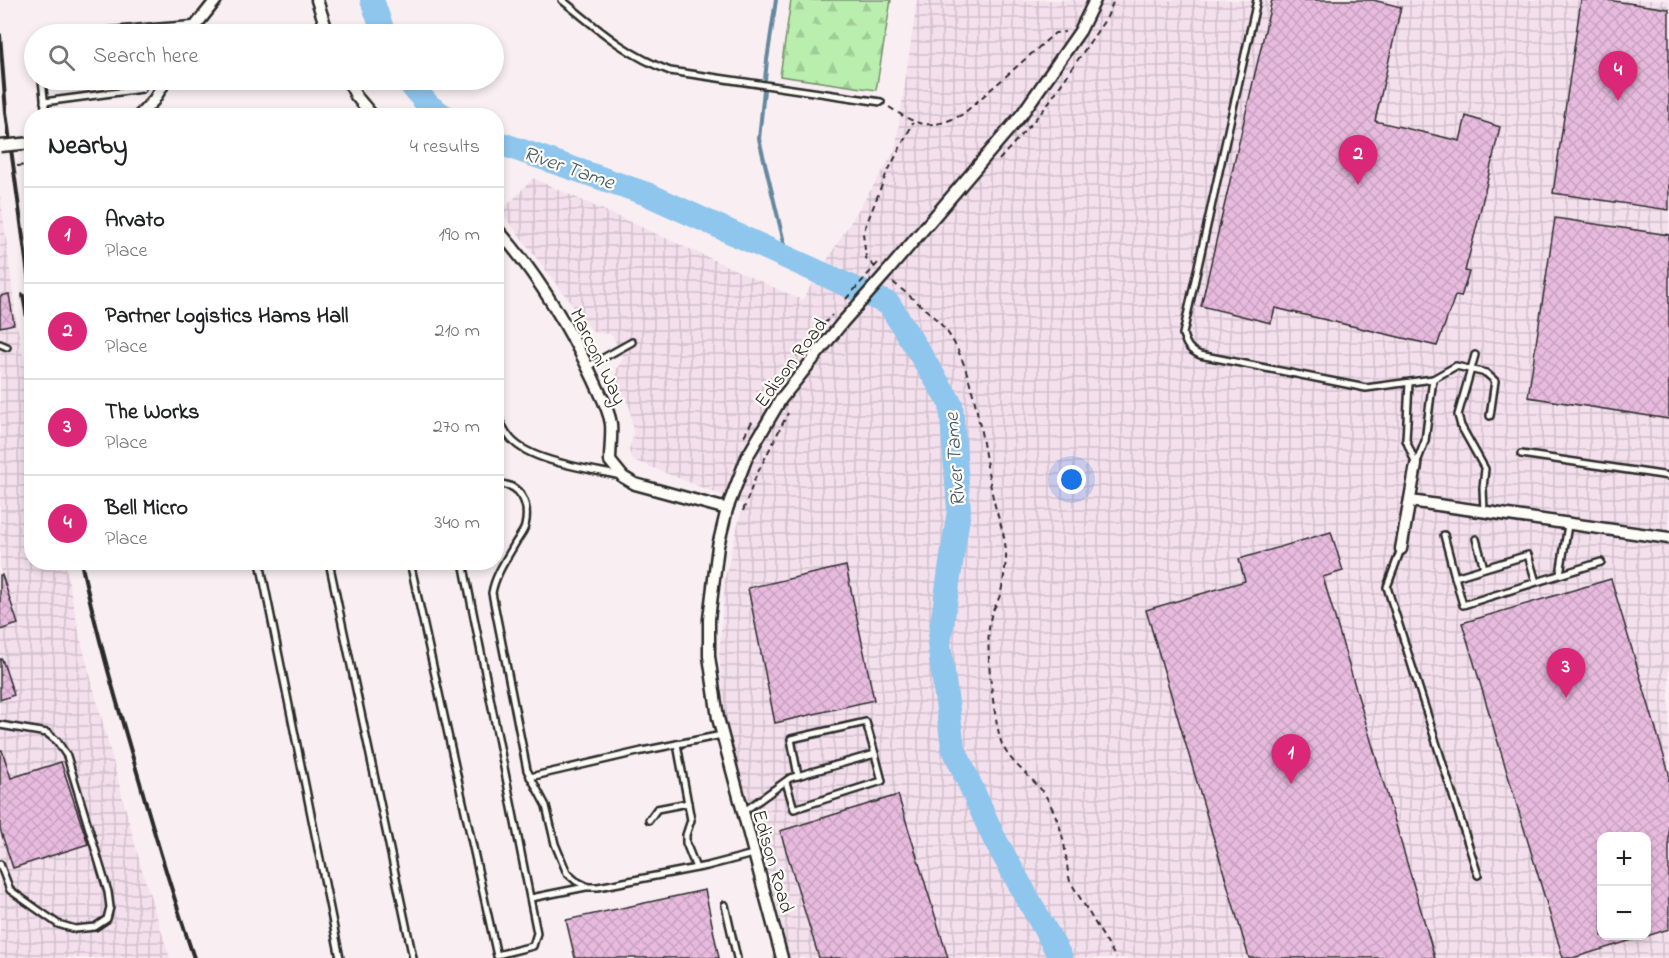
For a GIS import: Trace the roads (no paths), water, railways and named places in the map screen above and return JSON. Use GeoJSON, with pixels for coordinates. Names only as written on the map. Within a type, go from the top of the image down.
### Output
{"type":"FeatureCollection","features":[{"type":"Feature","properties":{"kind":"street"},"geometry":{"type":"LineString","coordinates":[[197,24],[216,0]]}},
{"type":"Feature","properties":{"kind":"street"},"geometry":{"type":"LineString","coordinates":[[317,0],[325,24]]}},
{"type":"Feature","properties":{"kind":"street","name":"Edison Road"},"geometry":{"type":"LineString","coordinates":[[782,958],[722,735],[709,656],[709,619],[718,546],[727,508],[747,457],[781,399],[842,323],[1022,114],[1080,31],[1095,0]]}},
{"type":"Feature","properties":{"kind":"street"},"geometry":{"type":"LineString","coordinates":[[146,108],[160,90]]}},
{"type":"Feature","properties":{"kind":"street"},"geometry":{"type":"LineString","coordinates":[[353,90],[366,108]]}},
{"type":"Feature","properties":{"kind":"street"},"geometry":{"type":"LineString","coordinates":[[0,146],[24,144]]}},
{"type":"Feature","properties":{"kind":"street","name":"Marconi Way"},"geometry":{"type":"LineString","coordinates":[[504,238],[532,271],[555,307],[587,367],[611,424],[610,461],[623,477]]}},
{"type":"Feature","properties":{"kind":"street"},"geometry":{"type":"LineString","coordinates":[[1401,549],[1416,465]]}},
{"type":"Feature","properties":{"kind":"street"},"geometry":{"type":"LineString","coordinates":[[623,477],[635,484],[727,508]]}},
{"type":"Feature","properties":{"kind":"street"},"geometry":{"type":"LineString","coordinates":[[1410,501],[1669,538]]}},
{"type":"Feature","properties":{"kind":"lane"},"geometry":{"type":"LineString","coordinates":[[562,0],[624,50],[648,63],[670,71],[881,102]]}},
{"type":"Feature","properties":{"kind":"lane"},"geometry":{"type":"LineString","coordinates":[[1257,0],[1183,334],[1185,344],[1190,351],[1200,355],[1366,388],[1433,379],[1456,366],[1473,369],[1486,373],[1495,381],[1490,416]]}},
{"type":"Feature","properties":{"kind":"lane"},"geometry":{"type":"LineString","coordinates":[[43,90],[45,108]]}},
{"type":"Feature","properties":{"kind":"lane"},"geometry":{"type":"LineString","coordinates":[[44,102],[134,90]]}},
{"type":"Feature","properties":{"kind":"lane"},"geometry":{"type":"LineString","coordinates":[[587,367],[632,342]]}},
{"type":"Feature","properties":{"kind":"lane"},"geometry":{"type":"LineString","coordinates":[[0,344],[7,347]]}},
{"type":"Feature","properties":{"kind":"lane"},"geometry":{"type":"LineString","coordinates":[[1475,355],[1473,369],[1458,415],[1461,426],[1485,469],[1484,512]]}},
{"type":"Feature","properties":{"kind":"lane"},"geometry":{"type":"LineString","coordinates":[[1416,465],[1425,441],[1433,379]]}},
{"type":"Feature","properties":{"kind":"lane"},"geometry":{"type":"LineString","coordinates":[[1409,383],[1406,440],[1416,465]]}},
{"type":"Feature","properties":{"kind":"lane"},"geometry":{"type":"LineString","coordinates":[[504,429],[512,441],[536,457],[623,477]]}},
{"type":"Feature","properties":{"kind":"lane"},"geometry":{"type":"LineString","coordinates":[[1521,454],[1669,476]]}},
{"type":"Feature","properties":{"kind":"lane"},"geometry":{"type":"LineString","coordinates":[[504,485],[513,487],[521,493],[527,506],[525,527],[504,564]]}},
{"type":"Feature","properties":{"kind":"lane"},"geometry":{"type":"LineString","coordinates":[[1560,574],[1568,525]]}},
{"type":"Feature","properties":{"kind":"lane"},"geometry":{"type":"LineString","coordinates":[[1444,535],[1463,605],[1601,562]]}},
{"type":"Feature","properties":{"kind":"lane"},"geometry":{"type":"LineString","coordinates":[[1476,539],[1484,568]]}},
{"type":"Feature","properties":{"kind":"lane"},"geometry":{"type":"LineString","coordinates":[[1401,549],[1388,587],[1478,875]]}},
{"type":"Feature","properties":{"kind":"lane"},"geometry":{"type":"LineString","coordinates":[[1455,577],[1528,555],[1536,582]]}},
{"type":"Feature","properties":{"kind":"lane"},"geometry":{"type":"LineString","coordinates":[[262,570],[340,958]]}},
{"type":"Feature","properties":{"kind":"lane"},"geometry":{"type":"LineString","coordinates":[[331,570],[413,958]]}},
{"type":"Feature","properties":{"kind":"lane"},"geometry":{"type":"LineString","coordinates":[[412,570],[497,957],[532,946],[537,933],[465,570]]}},
{"type":"Feature","properties":{"kind":"lane"},"geometry":{"type":"LineString","coordinates":[[501,570],[494,582],[492,593],[527,770],[546,806],[562,864],[576,881],[588,887]]}},
{"type":"Feature","properties":{"kind":"lane"},"geometry":{"type":"LineString","coordinates":[[786,782],[794,809],[882,781],[866,722],[791,739],[798,776]]}},
{"type":"Feature","properties":{"kind":"lane"},"geometry":{"type":"LineString","coordinates":[[0,725],[47,733],[57,741],[67,756],[108,892],[110,907],[107,919],[95,927],[75,928],[58,924],[10,890],[0,864]]}},
{"type":"Feature","properties":{"kind":"lane"},"geometry":{"type":"LineString","coordinates":[[530,777],[722,735]]}},
{"type":"Feature","properties":{"kind":"lane"},"geometry":{"type":"LineString","coordinates":[[677,744],[691,820],[686,843],[696,868]]}},
{"type":"Feature","properties":{"kind":"lane"},"geometry":{"type":"LineString","coordinates":[[742,813],[798,776],[875,754]]}},
{"type":"Feature","properties":{"kind":"lane"},"geometry":{"type":"LineString","coordinates":[[649,820],[657,810],[688,803]]}},
{"type":"Feature","properties":{"kind":"lane"},"geometry":{"type":"LineString","coordinates":[[531,898],[696,868],[753,854]]}},
{"type":"Feature","properties":{"kind":"lane"},"geometry":{"type":"LineString","coordinates":[[725,905],[737,958]]}},
{"type":"Feature","properties":{"kind":"waterway","name":"River Tame"},"geometry":{"type":"LineString","coordinates":[[372,0],[380,24]]}},
{"type":"Feature","properties":{"kind":"waterway"},"geometry":{"type":"LineString","coordinates":[[776,0],[759,139],[788,259]]}},
{"type":"Feature","properties":{"kind":"waterway","name":"River Tame"},"geometry":{"type":"LineString","coordinates":[[415,90],[432,108]]}},
{"type":"Feature","properties":{"kind":"waterway","name":"River Tame"},"geometry":{"type":"LineString","coordinates":[[504,145],[647,194],[889,304],[951,404],[959,510],[939,644],[953,747],[994,838],[1061,958]]}},
{"type":"Feature","properties":{"kind":"railway"},"geometry":{"type":"LineString","coordinates":[[0,35],[6,112],[24,245]]}},
{"type":"Feature","properties":{"kind":"railway"},"geometry":{"type":"LineString","coordinates":[[23,295],[24,301]]}},
{"type":"Feature","properties":{"kind":"railway"},"geometry":{"type":"LineString","coordinates":[[83,570],[123,725],[194,958]]}},
{"type":"Feature","properties":{"kind":"place","name":"Bell Micro"},"geometry":{"type":"Point","coordinates":[1618,101]}},
{"type":"Feature","properties":{"kind":"place","name":"Partner Logistics Hams Hall"},"geometry":{"type":"Point","coordinates":[1358,185]}},
{"type":"Feature","properties":{"kind":"place","name":"The Works"},"geometry":{"type":"Point","coordinates":[1566,698]}},
{"type":"Feature","properties":{"kind":"place","name":"Arvato"},"geometry":{"type":"Point","coordinates":[1291,784]}}]}
